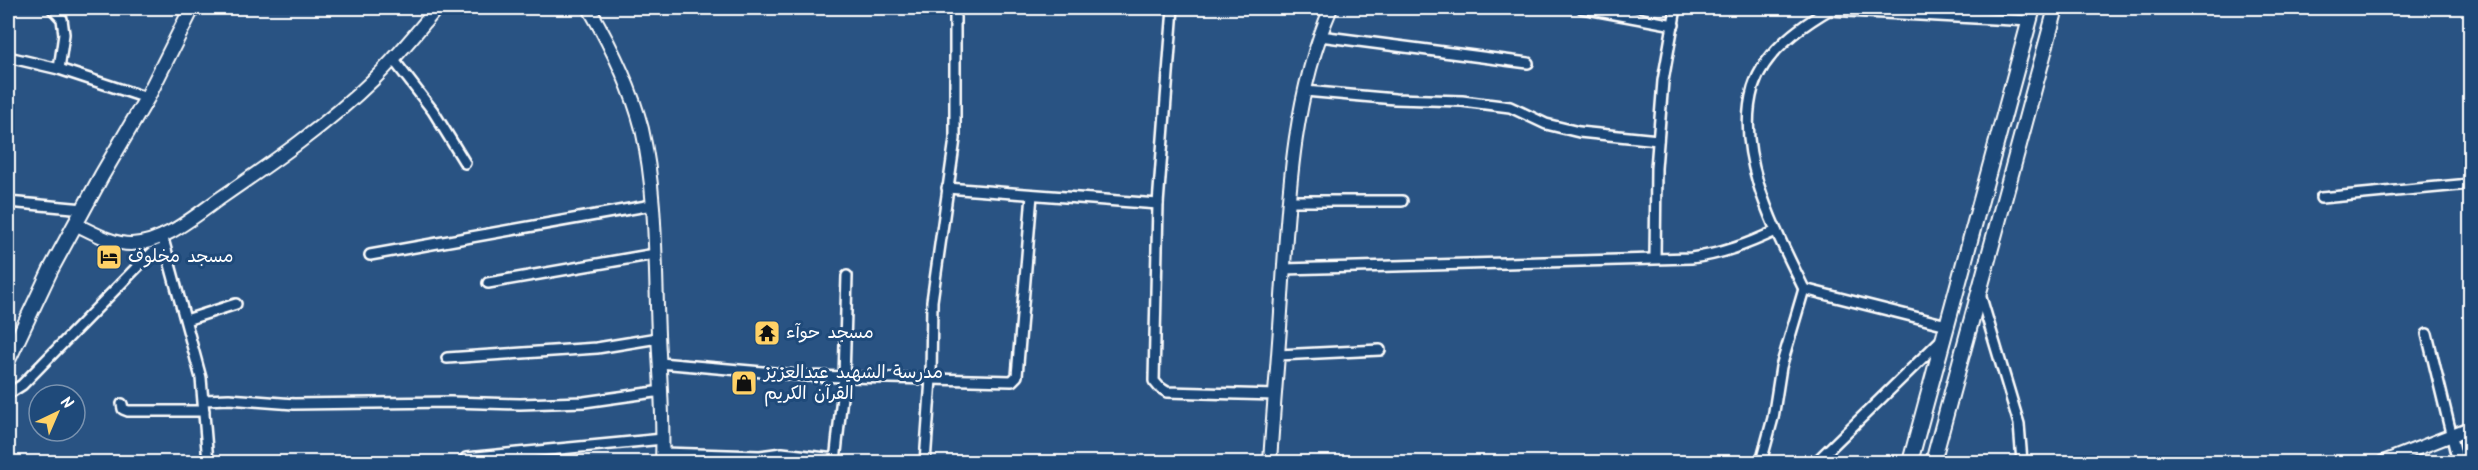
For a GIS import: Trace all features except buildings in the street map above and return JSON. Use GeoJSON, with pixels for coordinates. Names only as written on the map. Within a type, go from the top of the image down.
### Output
{"type":"FeatureCollection","features":[{"type":"Feature","properties":{"kind":"main road"},"geometry":{"type":"LineString","coordinates":[[8,360],[29,312],[84,208],[147,98],[192,8]]}},
{"type":"Feature","properties":{"kind":"main road"},"geometry":{"type":"LineString","coordinates":[[1933,462],[2056,8]]}},
{"type":"Feature","properties":{"kind":"main road"},"geometry":{"type":"LineString","coordinates":[[1910,462],[2031,14]]}},
{"type":"Feature","properties":{"kind":"main road"},"geometry":{"type":"LineString","coordinates":[[1995,152],[2014,157]]}},
{"type":"Feature","properties":{"kind":"street"},"geometry":{"type":"LineString","coordinates":[[52,8],[62,19],[64,34],[59,69]]}},
{"type":"Feature","properties":{"kind":"street"},"geometry":{"type":"LineString","coordinates":[[8,394],[29,378],[163,241],[197,214],[301,142],[374,79],[438,8]]}},
{"type":"Feature","properties":{"kind":"street"},"geometry":{"type":"LineString","coordinates":[[590,8],[618,62],[633,100],[642,129],[648,164],[662,391],[663,458],[760,456],[782,453],[835,461],[844,378],[847,276]]}},
{"type":"Feature","properties":{"kind":"street"},"geometry":{"type":"LineString","coordinates":[[925,462],[931,379],[932,301],[955,139],[955,8]]}},
{"type":"Feature","properties":{"kind":"street"},"geometry":{"type":"LineString","coordinates":[[1173,8],[1158,204],[1154,381],[1167,392],[1275,395]]}},
{"type":"Feature","properties":{"kind":"street"},"geometry":{"type":"LineString","coordinates":[[1270,462],[1293,156],[1305,91],[1320,36],[1331,8]]}},
{"type":"Feature","properties":{"kind":"street"},"geometry":{"type":"LineString","coordinates":[[1582,8],[1674,25]]}},
{"type":"Feature","properties":{"kind":"street"},"geometry":{"type":"LineString","coordinates":[[1655,258],[1658,140],[1664,81],[1676,8]]}},
{"type":"Feature","properties":{"kind":"street"},"geometry":{"type":"LineString","coordinates":[[1761,462],[1773,418],[1781,367],[1804,289],[1766,208],[1754,164],[1748,127],[1753,87],[1768,60],[1807,23],[1830,9],[2031,14]]}},
{"type":"Feature","properties":{"kind":"street"},"geometry":{"type":"LineString","coordinates":[[1320,36],[1528,63]]}},
{"type":"Feature","properties":{"kind":"street"},"geometry":{"type":"LineString","coordinates":[[8,57],[59,69],[147,98]]}},
{"type":"Feature","properties":{"kind":"street"},"geometry":{"type":"LineString","coordinates":[[393,60],[434,111],[465,163]]}},
{"type":"Feature","properties":{"kind":"street"},"geometry":{"type":"LineString","coordinates":[[1305,91],[1395,99],[1462,101],[1510,107],[1546,124],[1579,132],[1658,140]]}},
{"type":"Feature","properties":{"kind":"street"},"geometry":{"type":"LineString","coordinates":[[2322,198],[2470,184]]}},
{"type":"Feature","properties":{"kind":"street"},"geometry":{"type":"LineString","coordinates":[[947,188],[1158,204]]}},
{"type":"Feature","properties":{"kind":"street"},"geometry":{"type":"LineString","coordinates":[[660,363],[844,378],[1004,382],[1015,378],[1032,195]]}},
{"type":"Feature","properties":{"kind":"street"},"geometry":{"type":"LineString","coordinates":[[1289,201],[1402,201]]}},
{"type":"Feature","properties":{"kind":"street"},"geometry":{"type":"LineString","coordinates":[[8,202],[84,208]]}},
{"type":"Feature","properties":{"kind":"street"},"geometry":{"type":"LineString","coordinates":[[370,255],[652,206]]}},
{"type":"Feature","properties":{"kind":"street"},"geometry":{"type":"LineString","coordinates":[[75,225],[108,239],[131,244],[163,241]]}},
{"type":"Feature","properties":{"kind":"street"},"geometry":{"type":"LineString","coordinates":[[1283,269],[1717,255],[1776,231]]}},
{"type":"Feature","properties":{"kind":"street"},"geometry":{"type":"LineString","coordinates":[[163,241],[201,378],[208,462]]}},
{"type":"Feature","properties":{"kind":"street"},"geometry":{"type":"LineString","coordinates":[[488,283],[655,254]]}},
{"type":"Feature","properties":{"kind":"street"},"geometry":{"type":"LineString","coordinates":[[1804,289],[1945,331],[1816,462]]}},
{"type":"Feature","properties":{"kind":"street"},"geometry":{"type":"LineString","coordinates":[[1979,291],[2019,424],[2022,462]]}},
{"type":"Feature","properties":{"kind":"street"},"geometry":{"type":"LineString","coordinates":[[186,320],[236,304]]}},
{"type":"Feature","properties":{"kind":"street"},"geometry":{"type":"LineString","coordinates":[[2427,334],[2457,462]]}},
{"type":"Feature","properties":{"kind":"street"},"geometry":{"type":"LineString","coordinates":[[447,358],[597,348],[658,338]]}},
{"type":"Feature","properties":{"kind":"street"},"geometry":{"type":"LineString","coordinates":[[1278,355],[1380,350]]}},
{"type":"Feature","properties":{"kind":"street"},"geometry":{"type":"LineString","coordinates":[[204,400],[230,399],[294,404],[450,402],[520,404],[584,402],[662,391]]}},
{"type":"Feature","properties":{"kind":"street"},"geometry":{"type":"LineString","coordinates":[[122,404],[123,409],[128,411],[204,411]]}},
{"type":"Feature","properties":{"kind":"street"},"geometry":{"type":"LineString","coordinates":[[2383,462],[2470,428]]}},
{"type":"Feature","properties":{"kind":"street"},"geometry":{"type":"LineString","coordinates":[[466,458],[663,439]]}},
{"type":"Feature","properties":{"kind":"place","name":"مسجد مخلوف"},"geometry":{"type":"Point","coordinates":[109,257]}},
{"type":"Feature","properties":{"kind":"place","name":"مسجد حوآء"},"geometry":{"type":"Point","coordinates":[767,333]}},
{"type":"Feature","properties":{"kind":"place","name":"مدرسة الشهيد عبدالعزيز القرآن الكريم"},"geometry":{"type":"Point","coordinates":[744,383]}}]}
